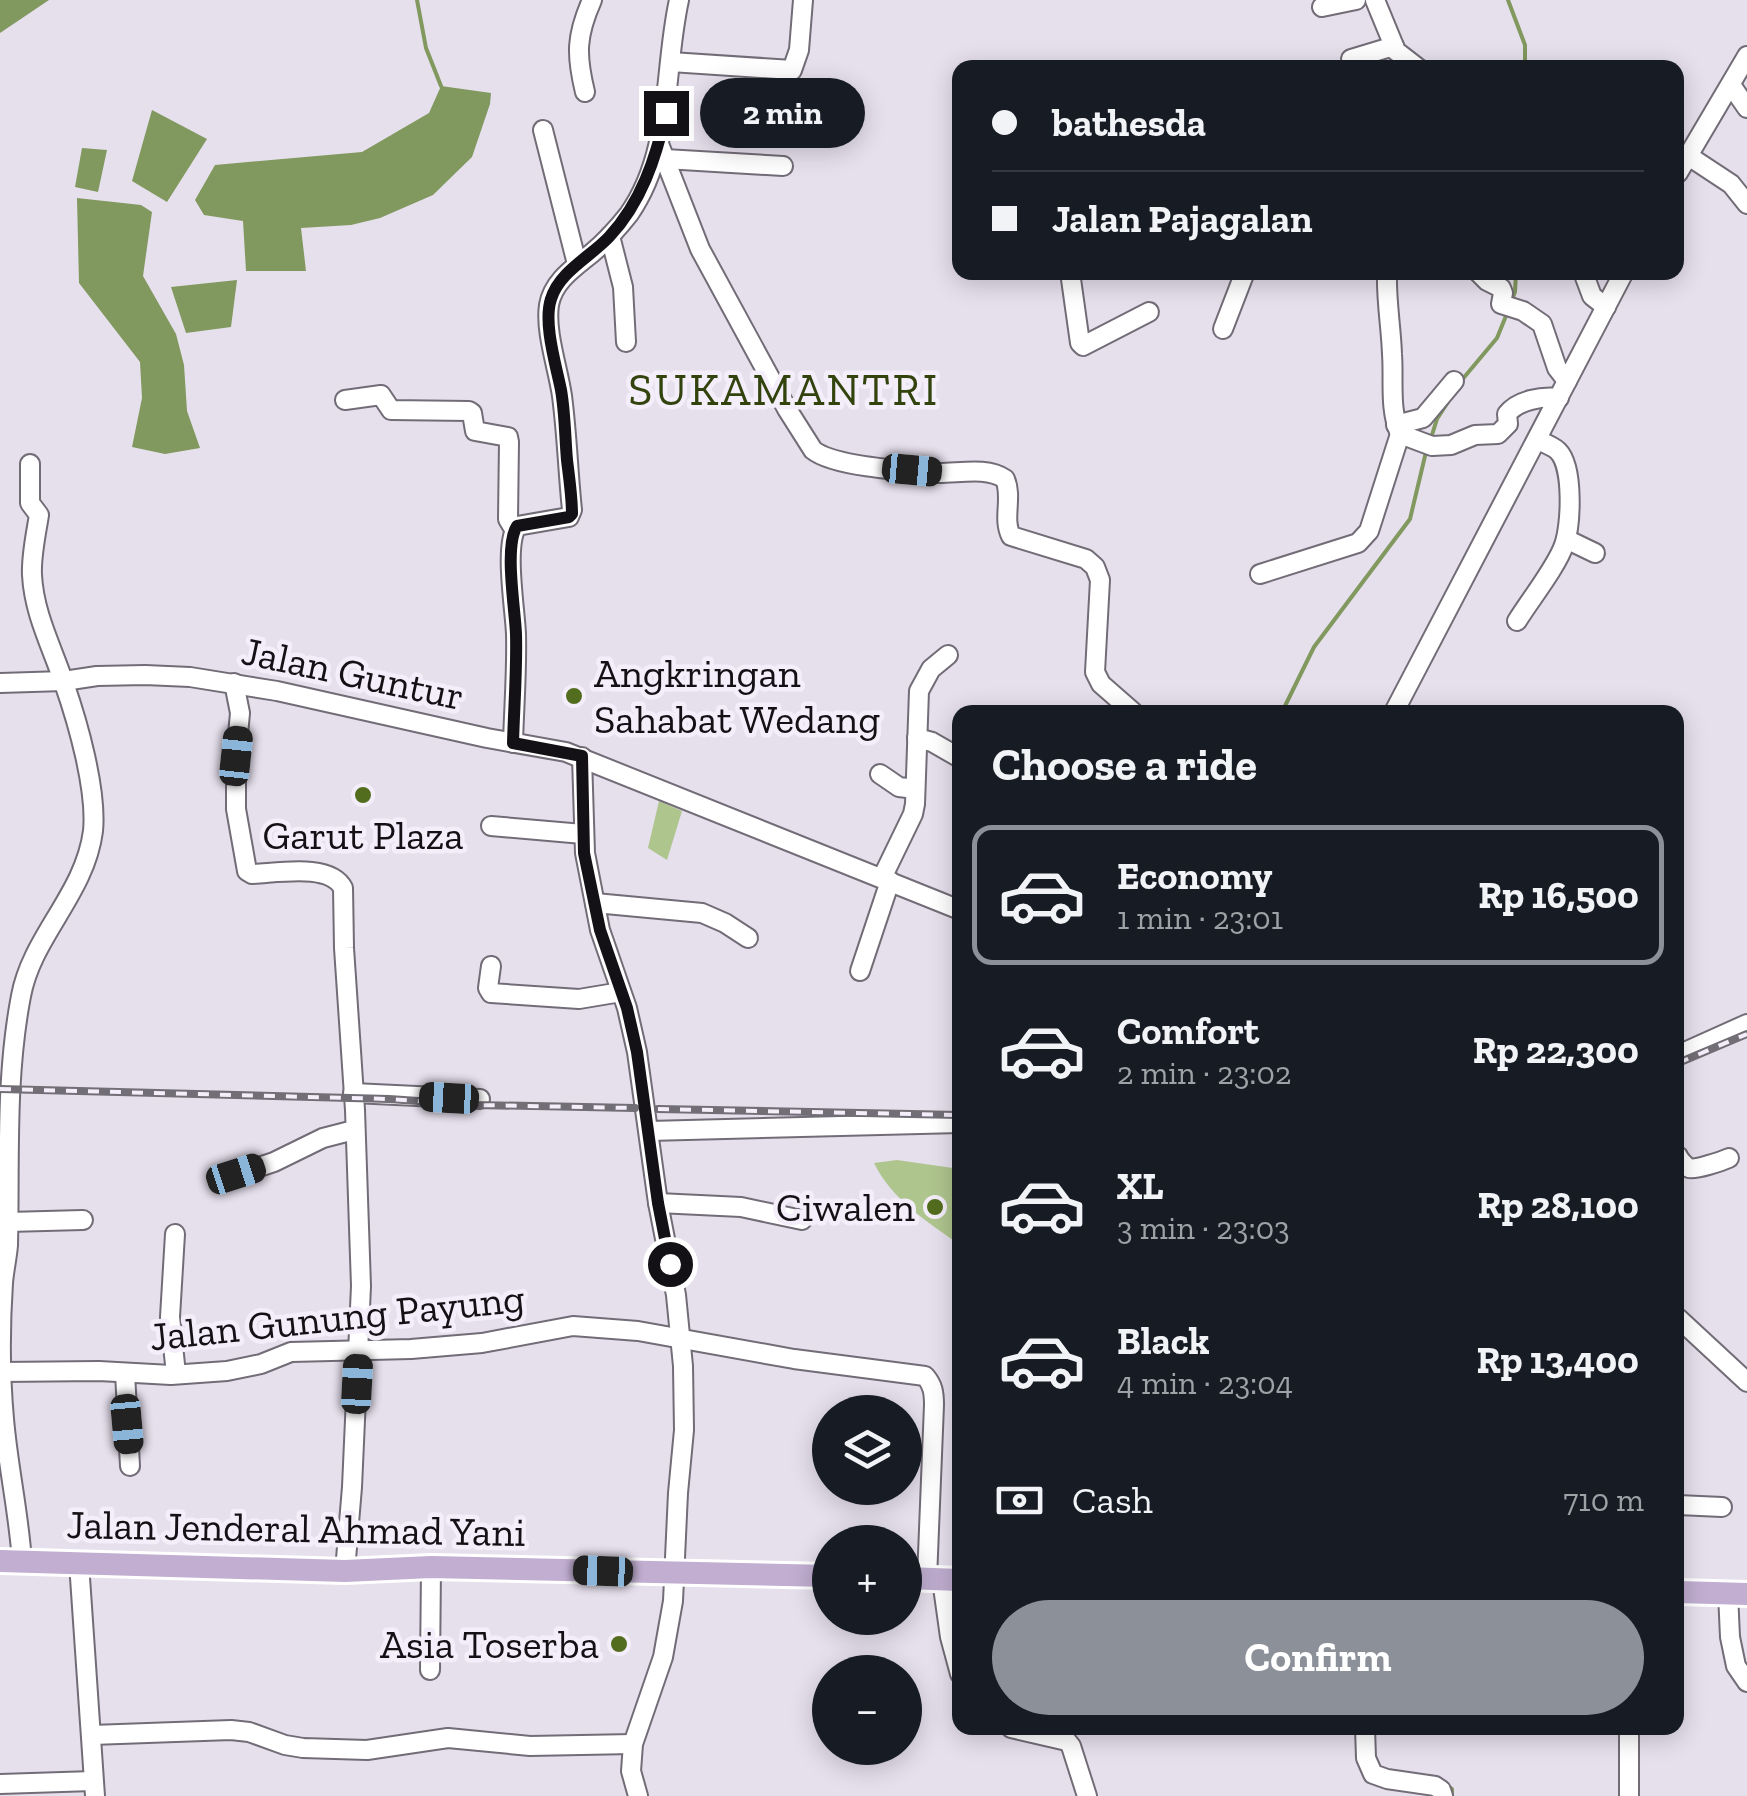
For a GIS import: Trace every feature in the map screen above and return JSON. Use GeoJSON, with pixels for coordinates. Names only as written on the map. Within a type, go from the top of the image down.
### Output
{"type":"FeatureCollection","features":[{"type":"Feature","properties":{"kind":"main road","name":"Jalan Jenderal Ahmad Yani"},"geometry":{"type":"LineString","coordinates":[[11,1562],[345,1571],[431,1567],[812,1576]]}},
{"type":"Feature","properties":{"kind":"main road"},"geometry":{"type":"LineString","coordinates":[[1684,1592],[1738,1594]]}},
{"type":"Feature","properties":{"kind":"street"},"geometry":{"type":"LineString","coordinates":[[585,92],[578,49],[592,0]]}},
{"type":"Feature","properties":{"kind":"street"},"geometry":{"type":"LineString","coordinates":[[514,529],[572,514],[548,308],[555,288],[630,212],[662,152],[679,0]]}},
{"type":"Feature","properties":{"kind":"street"},"geometry":{"type":"LineString","coordinates":[[670,62],[793,69],[804,0]]}},
{"type":"Feature","properties":{"kind":"street"},"geometry":{"type":"LineString","coordinates":[[1322,6],[1356,0]]}},
{"type":"Feature","properties":{"kind":"street"},"geometry":{"type":"LineString","coordinates":[[1375,0],[1396,50],[1408,60]]}},
{"type":"Feature","properties":{"kind":"street"},"geometry":{"type":"LineString","coordinates":[[1351,59],[1394,46]]}},
{"type":"Feature","properties":{"kind":"street"},"geometry":{"type":"LineString","coordinates":[[1684,161],[1747,56]]}},
{"type":"Feature","properties":{"kind":"street"},"geometry":{"type":"LineString","coordinates":[[1731,85],[1747,108]]}},
{"type":"Feature","properties":{"kind":"street"},"geometry":{"type":"LineString","coordinates":[[543,130],[577,264]]}},
{"type":"Feature","properties":{"kind":"street"},"geometry":{"type":"LineString","coordinates":[[662,152],[784,166]]}},
{"type":"Feature","properties":{"kind":"street"},"geometry":{"type":"LineString","coordinates":[[662,152],[700,249],[813,450],[840,461],[937,473],[991,473],[1004,479],[1011,536],[1086,559],[1095,566],[1100,580],[1095,672],[1101,684],[1125,705]]}},
{"type":"Feature","properties":{"kind":"street"},"geometry":{"type":"LineString","coordinates":[[1687,155],[1731,184],[1747,204]]}},
{"type":"Feature","properties":{"kind":"street"},"geometry":{"type":"LineString","coordinates":[[610,236],[623,287],[626,342]]}},
{"type":"Feature","properties":{"kind":"street"},"geometry":{"type":"LineString","coordinates":[[1071,280],[1083,346],[1149,312]]}},
{"type":"Feature","properties":{"kind":"street"},"geometry":{"type":"LineString","coordinates":[[1224,329],[1242,280]]}},
{"type":"Feature","properties":{"kind":"street"},"geometry":{"type":"LineString","coordinates":[[1260,574],[1358,544],[1368,532],[1398,430],[1391,381],[1387,280]]}},
{"type":"Feature","properties":{"kind":"street"},"geometry":{"type":"LineString","coordinates":[[1486,280],[1501,288],[1507,306],[1523,310],[1545,328],[1563,389]]}},
{"type":"Feature","properties":{"kind":"street"},"geometry":{"type":"LineString","coordinates":[[1586,280],[1592,296],[1606,307]]}},
{"type":"Feature","properties":{"kind":"street"},"geometry":{"type":"LineString","coordinates":[[1398,705],[1620,280]]}},
{"type":"Feature","properties":{"kind":"street"},"geometry":{"type":"LineString","coordinates":[[1398,430],[1424,418],[1454,381]]}},
{"type":"Feature","properties":{"kind":"street"},"geometry":{"type":"LineString","coordinates":[[1398,430],[1426,444],[1451,445],[1475,436],[1498,434],[1508,424],[1508,414],[1514,406],[1563,389]]}},
{"type":"Feature","properties":{"kind":"street"},"geometry":{"type":"LineString","coordinates":[[346,400],[381,395],[391,410],[468,411],[472,413],[475,431],[508,437],[508,518],[514,529],[511,550],[516,636],[513,743]]}},
{"type":"Feature","properties":{"kind":"street"},"geometry":{"type":"LineString","coordinates":[[1518,621],[1566,539],[1566,466],[1559,452],[1537,440]]}},
{"type":"Feature","properties":{"kind":"street"},"geometry":{"type":"LineString","coordinates":[[11,1562],[19,1516],[1,1372],[8,1222],[4,1169],[9,1104],[7,1032],[29,964],[78,880],[93,830],[88,770],[64,681],[40,618],[32,574],[39,515],[30,503],[30,464]]}},
{"type":"Feature","properties":{"kind":"street"},"geometry":{"type":"LineString","coordinates":[[1566,539],[1596,554]]}},
{"type":"Feature","properties":{"kind":"street"},"geometry":{"type":"LineString","coordinates":[[860,971],[886,880],[913,814],[919,692],[931,669],[948,656]]}},
{"type":"Feature","properties":{"kind":"street","name":"Jalan Guntur"},"geometry":{"type":"LineString","coordinates":[[0,684],[146,675],[234,683],[582,756],[952,907]]}},
{"type":"Feature","properties":{"kind":"street"},"geometry":{"type":"LineString","coordinates":[[234,683],[240,714],[236,809],[247,871],[330,874],[343,888],[360,1234],[359,1351],[345,1571]]}},
{"type":"Feature","properties":{"kind":"street"},"geometry":{"type":"LineString","coordinates":[[917,738],[952,753]]}},
{"type":"Feature","properties":{"kind":"street"},"geometry":{"type":"LineString","coordinates":[[582,756],[584,853],[600,930],[622,992],[637,1052],[680,1338],[684,1430],[673,1601],[663,1657],[634,1744],[631,1771],[638,1796]]}},
{"type":"Feature","properties":{"kind":"street"},"geometry":{"type":"LineString","coordinates":[[880,774],[899,788],[915,789]]}},
{"type":"Feature","properties":{"kind":"street"},"geometry":{"type":"LineString","coordinates":[[492,826],[583,834]]}},
{"type":"Feature","properties":{"kind":"street"},"geometry":{"type":"LineString","coordinates":[[595,903],[702,913],[748,938]]}},
{"type":"Feature","properties":{"kind":"street"},"geometry":{"type":"LineString","coordinates":[[491,966],[491,993],[579,999],[622,992]]}},
{"type":"Feature","properties":{"kind":"street"},"geometry":{"type":"LineString","coordinates":[[1684,1053],[1747,1024]]}},
{"type":"Feature","properties":{"kind":"street"},"geometry":{"type":"LineString","coordinates":[[353,1095],[480,1099]]}},
{"type":"Feature","properties":{"kind":"street"},"geometry":{"type":"LineString","coordinates":[[649,1131],[952,1123]]}},
{"type":"Feature","properties":{"kind":"street"},"geometry":{"type":"LineString","coordinates":[[220,1180],[274,1162],[323,1138],[354,1130]]}},
{"type":"Feature","properties":{"kind":"street"},"geometry":{"type":"LineString","coordinates":[[1684,1164],[1691,1168],[1730,1158]]}},
{"type":"Feature","properties":{"kind":"street"},"geometry":{"type":"LineString","coordinates":[[658,1203],[741,1208],[802,1220]]}},
{"type":"Feature","properties":{"kind":"street"},"geometry":{"type":"LineString","coordinates":[[8,1222],[83,1220]]}},
{"type":"Feature","properties":{"kind":"street"},"geometry":{"type":"LineString","coordinates":[[176,1234],[170,1317],[176,1374]]}},
{"type":"Feature","properties":{"kind":"street","name":"Jalan Gunung Payung"},"geometry":{"type":"LineString","coordinates":[[1,1372],[227,1371],[291,1352],[411,1350],[482,1343],[573,1326],[611,1328],[924,1376],[934,1392],[933,1579],[952,1644]]}},
{"type":"Feature","properties":{"kind":"street"},"geometry":{"type":"LineString","coordinates":[[1684,1330],[1747,1382]]}},
{"type":"Feature","properties":{"kind":"street"},"geometry":{"type":"LineString","coordinates":[[125,1373],[130,1466]]}},
{"type":"Feature","properties":{"kind":"street"},"geometry":{"type":"LineString","coordinates":[[1684,1505],[1722,1507]]}},
{"type":"Feature","properties":{"kind":"street"},"geometry":{"type":"LineString","coordinates":[[0,1784],[94,1789],[79,1563]]}},
{"type":"Feature","properties":{"kind":"street"},"geometry":{"type":"LineString","coordinates":[[430,1670],[431,1567]]}},
{"type":"Feature","properties":{"kind":"street"},"geometry":{"type":"LineString","coordinates":[[1738,1594],[1730,1637],[1736,1666],[1747,1682]]}},
{"type":"Feature","properties":{"kind":"street"},"geometry":{"type":"LineString","coordinates":[[92,1735],[231,1730],[302,1748],[367,1750],[448,1738],[530,1746],[634,1744]]}},
{"type":"Feature","properties":{"kind":"street"},"geometry":{"type":"LineString","coordinates":[[1041,1735],[1067,1741],[1072,1746],[1087,1796]]}},
{"type":"Feature","properties":{"kind":"street"},"geometry":{"type":"LineString","coordinates":[[1365,1735],[1366,1758],[1374,1774],[1387,1780],[1435,1786],[1443,1796]]}},
{"type":"Feature","properties":{"kind":"street"},"geometry":{"type":"LineString","coordinates":[[1629,1796],[1630,1735]]}},
{"type":"Feature","properties":{"kind":"shaded area"},"geometry":{"type":"Polygon","coordinates":[[[0,0],[49,0],[0,33],[0,0]]]}},
{"type":"Feature","properties":{"kind":"shaded area"},"geometry":{"type":"Polygon","coordinates":[[[441,86],[491,93],[472,157],[433,195],[380,218],[351,225],[301,228],[306,271],[246,271],[243,221],[204,215],[195,200],[215,165],[362,152],[429,113],[441,86]]]}},
{"type":"Feature","properties":{"kind":"shaded area"},"geometry":{"type":"Polygon","coordinates":[[[152,110],[207,139],[167,202],[132,181],[152,110]]]}},
{"type":"Feature","properties":{"kind":"shaded area"},"geometry":{"type":"Polygon","coordinates":[[[82,148],[107,150],[98,192],[75,187],[82,148]]]}},
{"type":"Feature","properties":{"kind":"shaded area"},"geometry":{"type":"Polygon","coordinates":[[[77,198],[141,205],[152,212],[143,276],[176,334],[184,365],[187,411],[200,448],[165,454],[132,447],[142,398],[140,362],[79,283],[77,198]]]}},
{"type":"Feature","properties":{"kind":"shaded area"},"geometry":{"type":"Polygon","coordinates":[[[237,280],[231,327],[186,333],[171,287],[237,280]]]}},
{"type":"Feature","properties":{"kind":"shaded area"},"geometry":{"type":"Polygon","coordinates":[[[659,801],[682,811],[667,860],[648,848],[659,801]]]}},
{"type":"Feature","properties":{"kind":"shaded area","name":"Ciwalen"},"geometry":{"type":"Polygon","coordinates":[[[897,1160],[952,1168],[952,1239],[901,1199],[874,1163],[897,1160]]]}},
{"type":"Feature","properties":{"kind":"waterway"},"geometry":{"type":"LineString","coordinates":[[417,0],[426,48],[441,86]]}},
{"type":"Feature","properties":{"kind":"waterway"},"geometry":{"type":"LineString","coordinates":[[1508,0],[1525,45],[1525,60]]}},
{"type":"Feature","properties":{"kind":"waterway"},"geometry":{"type":"LineString","coordinates":[[1511,302],[1516,280]]}},
{"type":"Feature","properties":{"kind":"waterway"},"geometry":{"type":"LineString","coordinates":[[1461,381],[1497,338],[1508,311]]}},
{"type":"Feature","properties":{"kind":"waterway"},"geometry":{"type":"LineString","coordinates":[[1431,438],[1448,402]]}},
{"type":"Feature","properties":{"kind":"waterway"},"geometry":{"type":"LineString","coordinates":[[1285,705],[1314,647],[1410,519],[1426,452]]}},
{"type":"Feature","properties":{"kind":"waterway"},"geometry":{"type":"LineString","coordinates":[[1448,1786],[1452,1796]]}},
{"type":"Feature","properties":{"kind":"railway"},"geometry":{"type":"LineString","coordinates":[[1684,1060],[1747,1034]]}},
{"type":"Feature","properties":{"kind":"railway"},"geometry":{"type":"LineString","coordinates":[[0,1089],[635,1108]]}},
{"type":"Feature","properties":{"kind":"railway"},"geometry":{"type":"LineString","coordinates":[[658,1109],[952,1115]]}},
{"type":"Feature","properties":{"kind":"place","name":"Angkringan Sahabat Wedang"},"geometry":{"type":"Point","coordinates":[574,696]}},
{"type":"Feature","properties":{"kind":"place","name":"Garut Plaza"},"geometry":{"type":"Point","coordinates":[363,795]}},
{"type":"Feature","properties":{"kind":"place","name":"Ciwalen"},"geometry":{"type":"Point","coordinates":[935,1207]}},
{"type":"Feature","properties":{"kind":"place","name":"Asia Toserba"},"geometry":{"type":"Point","coordinates":[619,1644]}},
{"type":"Feature","properties":{"kind":"district","name":"SUKAMANTRI"},"geometry":{"type":"Point","coordinates":[784,389]}},
{"type":"Feature","properties":{"kind":"route"},"geometry":{"type":"LineString","coordinates":[[666,113],[659,144],[630,212],[610,236],[566,275],[551,297],[548,308],[561,393],[572,514],[517,526],[511,550],[516,636],[513,743],[582,756],[584,853],[600,930],[627,1008],[637,1052],[670,1264]]}}]}
